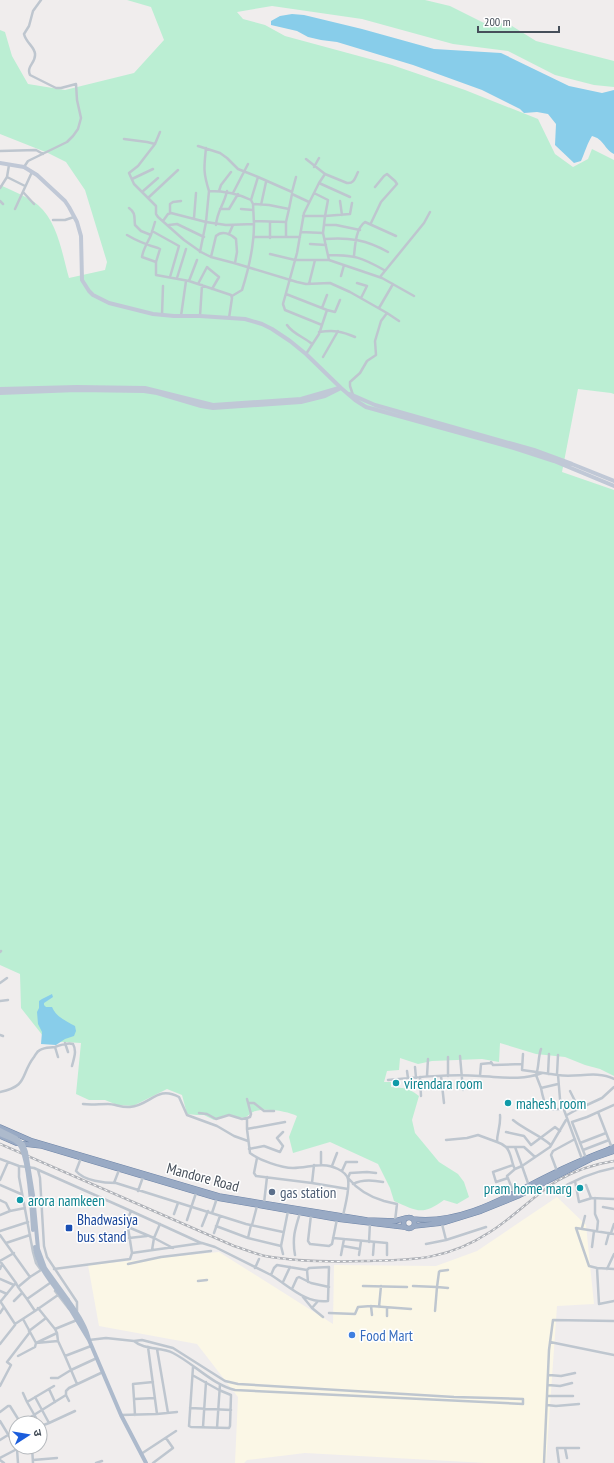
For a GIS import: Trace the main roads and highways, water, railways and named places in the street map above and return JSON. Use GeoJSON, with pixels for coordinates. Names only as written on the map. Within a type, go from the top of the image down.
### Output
{"type":"FeatureCollection","features":[{"type":"Feature","properties":{"kind":"highway","name":"Mandore Road"},"geometry":{"type":"LineString","coordinates":[[0,1129],[32,1141],[210,1193],[288,1211],[370,1224],[404,1227]]}},
{"type":"Feature","properties":{"kind":"highway","name":"Mandore Road"},"geometry":{"type":"LineString","coordinates":[[0,1135],[16,1143],[42,1146],[118,1170],[217,1198],[257,1206],[264,1205],[367,1220],[395,1221],[406,1218]]}},
{"type":"Feature","properties":{"kind":"highway"},"geometry":{"type":"LineString","coordinates":[[613,1148],[518,1196],[481,1211],[442,1223],[414,1226],[409,1229],[404,1227],[403,1222],[406,1218],[410,1217],[413,1219],[434,1220],[455,1216],[480,1208],[514,1194],[584,1159],[613,1148]]}},
{"type":"Feature","properties":{"kind":"highway"},"geometry":{"type":"LineString","coordinates":[[413,1219],[414,1226]]}},
{"type":"Feature","properties":{"kind":"main road"},"geometry":{"type":"LineString","coordinates":[[0,163],[24,167],[37,175],[65,201],[74,217],[81,236],[83,261],[81,276],[82,280],[93,295],[109,302],[162,315],[200,316],[252,321],[272,329],[306,354],[360,404],[372,409],[450,429],[520,450],[554,461],[614,486]]}},
{"type":"Feature","properties":{"kind":"main road"},"geometry":{"type":"LineString","coordinates":[[0,389],[77,387],[145,388],[213,405],[301,399],[341,388]]}},
{"type":"Feature","properties":{"kind":"main road"},"geometry":{"type":"LineString","coordinates":[[0,393],[77,390],[144,391],[213,408],[301,402],[325,396],[341,388]]}},
{"type":"Feature","properties":{"kind":"main road"},"geometry":{"type":"LineString","coordinates":[[348,394],[375,405],[534,450],[614,481]]}},
{"type":"Feature","properties":{"kind":"main road"},"geometry":{"type":"LineString","coordinates":[[0,1129],[16,1138],[23,1144],[34,1195],[38,1249],[41,1259],[88,1334],[91,1345],[121,1415],[146,1463]]}},
{"type":"Feature","properties":{"kind":"main road"},"geometry":{"type":"LineString","coordinates":[[0,1135],[15,1141],[20,1146],[28,1177],[37,1256],[43,1270],[67,1301]]}},
{"type":"Feature","properties":{"kind":"main road"},"geometry":{"type":"LineString","coordinates":[[74,1313],[85,1336],[89,1340]]}},
{"type":"Feature","properties":{"kind":"water"},"geometry":{"type":"Polygon","coordinates":[[[292,14],[304,15],[362,29],[434,49],[501,53],[569,86],[602,93],[614,90],[614,154],[608,150],[599,139],[592,136],[581,161],[574,163],[555,145],[556,124],[548,114],[537,112],[524,113],[520,109],[482,90],[413,65],[337,42],[308,37],[297,31],[271,25],[271,21],[280,16],[292,14]]]}},
{"type":"Feature","properties":{"kind":"water"},"geometry":{"type":"Polygon","coordinates":[[[52,994],[53,997],[44,1003],[44,1005],[46,1007],[52,1007],[59,1016],[75,1026],[76,1031],[74,1036],[65,1039],[56,1045],[41,1044],[42,1032],[38,1024],[37,1012],[39,1008],[39,1001],[52,994]]]}},
{"type":"Feature","properties":{"kind":"railway"},"geometry":{"type":"LineString","coordinates":[[0,1144],[234,1246],[265,1256],[315,1261],[415,1259],[430,1257],[459,1248],[490,1232],[548,1187],[564,1177],[585,1168],[614,1161]]}},
{"type":"Feature","properties":{"kind":"place","name":"virendara room"},"geometry":{"type":"Point","coordinates":[396,1083]}},
{"type":"Feature","properties":{"kind":"place","name":"mahesh room"},"geometry":{"type":"Point","coordinates":[508,1103]}},
{"type":"Feature","properties":{"kind":"place","name":"pram home marg"},"geometry":{"type":"Point","coordinates":[580,1188]}},
{"type":"Feature","properties":{"kind":"place","name":"gas station"},"geometry":{"type":"Point","coordinates":[272,1192]}},
{"type":"Feature","properties":{"kind":"place","name":"arora namkeen"},"geometry":{"type":"Point","coordinates":[20,1200]}},
{"type":"Feature","properties":{"kind":"place","name":"Bhadwasiya bus stand"},"geometry":{"type":"Point","coordinates":[69,1228]}},
{"type":"Feature","properties":{"kind":"place","name":"Food Mart"},"geometry":{"type":"Point","coordinates":[352,1335]}}]}
